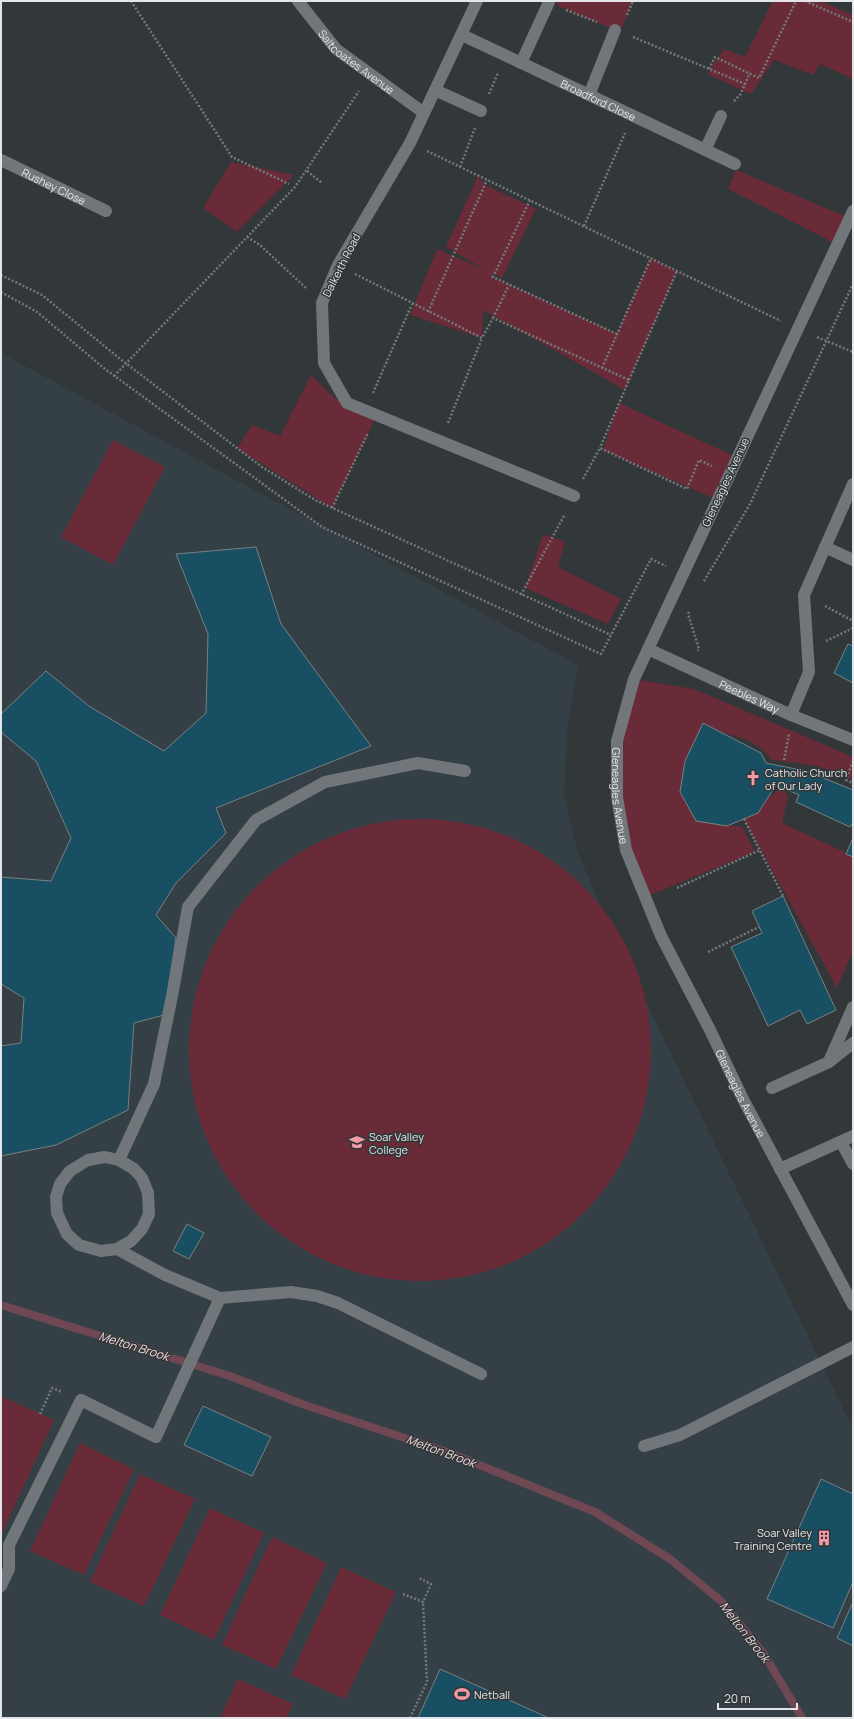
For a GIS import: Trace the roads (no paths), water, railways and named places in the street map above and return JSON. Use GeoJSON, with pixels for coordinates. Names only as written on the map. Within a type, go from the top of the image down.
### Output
{"type":"FeatureCollection","features":[{"type":"Feature","properties":{"kind":"street","name":"Saltcoates Avenue"},"geometry":{"type":"LineString","coordinates":[[298,1],[336,48],[424,113]]}},
{"type":"Feature","properties":{"kind":"street","name":"Dalkeith Road"},"geometry":{"type":"LineString","coordinates":[[478,1],[410,143],[338,265],[322,303],[324,363],[347,403],[574,496]]}},
{"type":"Feature","properties":{"kind":"street"},"geometry":{"type":"LineString","coordinates":[[521,63],[549,2]]}},
{"type":"Feature","properties":{"kind":"street"},"geometry":{"type":"LineString","coordinates":[[589,95],[615,30]]}},
{"type":"Feature","properties":{"kind":"street","name":"Broadford Close"},"geometry":{"type":"LineString","coordinates":[[462,35],[735,164]]}},
{"type":"Feature","properties":{"kind":"street"},"geometry":{"type":"LineString","coordinates":[[435,90],[481,111]]}},
{"type":"Feature","properties":{"kind":"street"},"geometry":{"type":"LineString","coordinates":[[705,150],[720,116]]}},
{"type":"Feature","properties":{"kind":"street","name":"Rushey Close"},"geometry":{"type":"LineString","coordinates":[[1,160],[106,211]]}},
{"type":"Feature","properties":{"kind":"street","name":"Gleneagles Avenue"},"geometry":{"type":"LineString","coordinates":[[853,211],[634,679],[617,741],[617,797],[626,850],[661,936],[710,1030],[744,1102],[853,1305]]}},
{"type":"Feature","properties":{"kind":"street"},"geometry":{"type":"LineString","coordinates":[[791,715],[809,672],[804,595],[853,484]]}},
{"type":"Feature","properties":{"kind":"street"},"geometry":{"type":"LineString","coordinates":[[825,547],[853,560]]}},
{"type":"Feature","properties":{"kind":"street","name":"Peebles Way"},"geometry":{"type":"LineString","coordinates":[[648,649],[791,715],[853,740]]}},
{"type":"Feature","properties":{"kind":"street"},"geometry":{"type":"LineString","coordinates":[[119,1160],[154,1084],[188,906],[256,820],[325,782],[418,763],[465,771]]}},
{"type":"Feature","properties":{"kind":"street"},"geometry":{"type":"LineString","coordinates":[[829,1062],[853,1008]]}},
{"type":"Feature","properties":{"kind":"street"},"geometry":{"type":"LineString","coordinates":[[772,1088],[829,1062],[853,1043]]}},
{"type":"Feature","properties":{"kind":"street"},"geometry":{"type":"LineString","coordinates":[[780,1169],[853,1136]]}},
{"type":"Feature","properties":{"kind":"street"},"geometry":{"type":"LineString","coordinates":[[841,1142],[853,1164]]}},
{"type":"Feature","properties":{"kind":"street"},"geometry":{"type":"LineString","coordinates":[[105,1157],[119,1160],[134,1169],[142,1178],[148,1192],[149,1214],[142,1229],[131,1241],[117,1249],[101,1251],[80,1245],[67,1234],[57,1213],[56,1196],[60,1184],[70,1171],[88,1160],[105,1157]]}},
{"type":"Feature","properties":{"kind":"street"},"geometry":{"type":"LineString","coordinates":[[117,1249],[165,1275],[220,1298],[291,1292],[317,1296],[338,1303],[480,1374]]}},
{"type":"Feature","properties":{"kind":"street"},"geometry":{"type":"LineString","coordinates":[[1,1586],[9,1569],[9,1545],[81,1400],[156,1437],[220,1298]]}},
{"type":"Feature","properties":{"kind":"street"},"geometry":{"type":"LineString","coordinates":[[644,1446],[680,1435],[853,1347]]}},
{"type":"Feature","properties":{"kind":"waterway","name":"Melton Brook"},"geometry":{"type":"LineString","coordinates":[[1,1305],[230,1376],[302,1404],[450,1453],[595,1512],[670,1559],[721,1601],[764,1654],[802,1718]]}},
{"type":"Feature","properties":{"kind":"place","name":"Catholic Church of Our Lady"},"geometry":{"type":"Point","coordinates":[753,778]}},
{"type":"Feature","properties":{"kind":"place","name":"Soar Valley College"},"geometry":{"type":"Point","coordinates":[357,1142]}},
{"type":"Feature","properties":{"kind":"place","name":"Soar Valley Training Centre"},"geometry":{"type":"Point","coordinates":[824,1538]}},
{"type":"Feature","properties":{"kind":"place","name":"Netball"},"geometry":{"type":"Point","coordinates":[462,1694]}}]}
